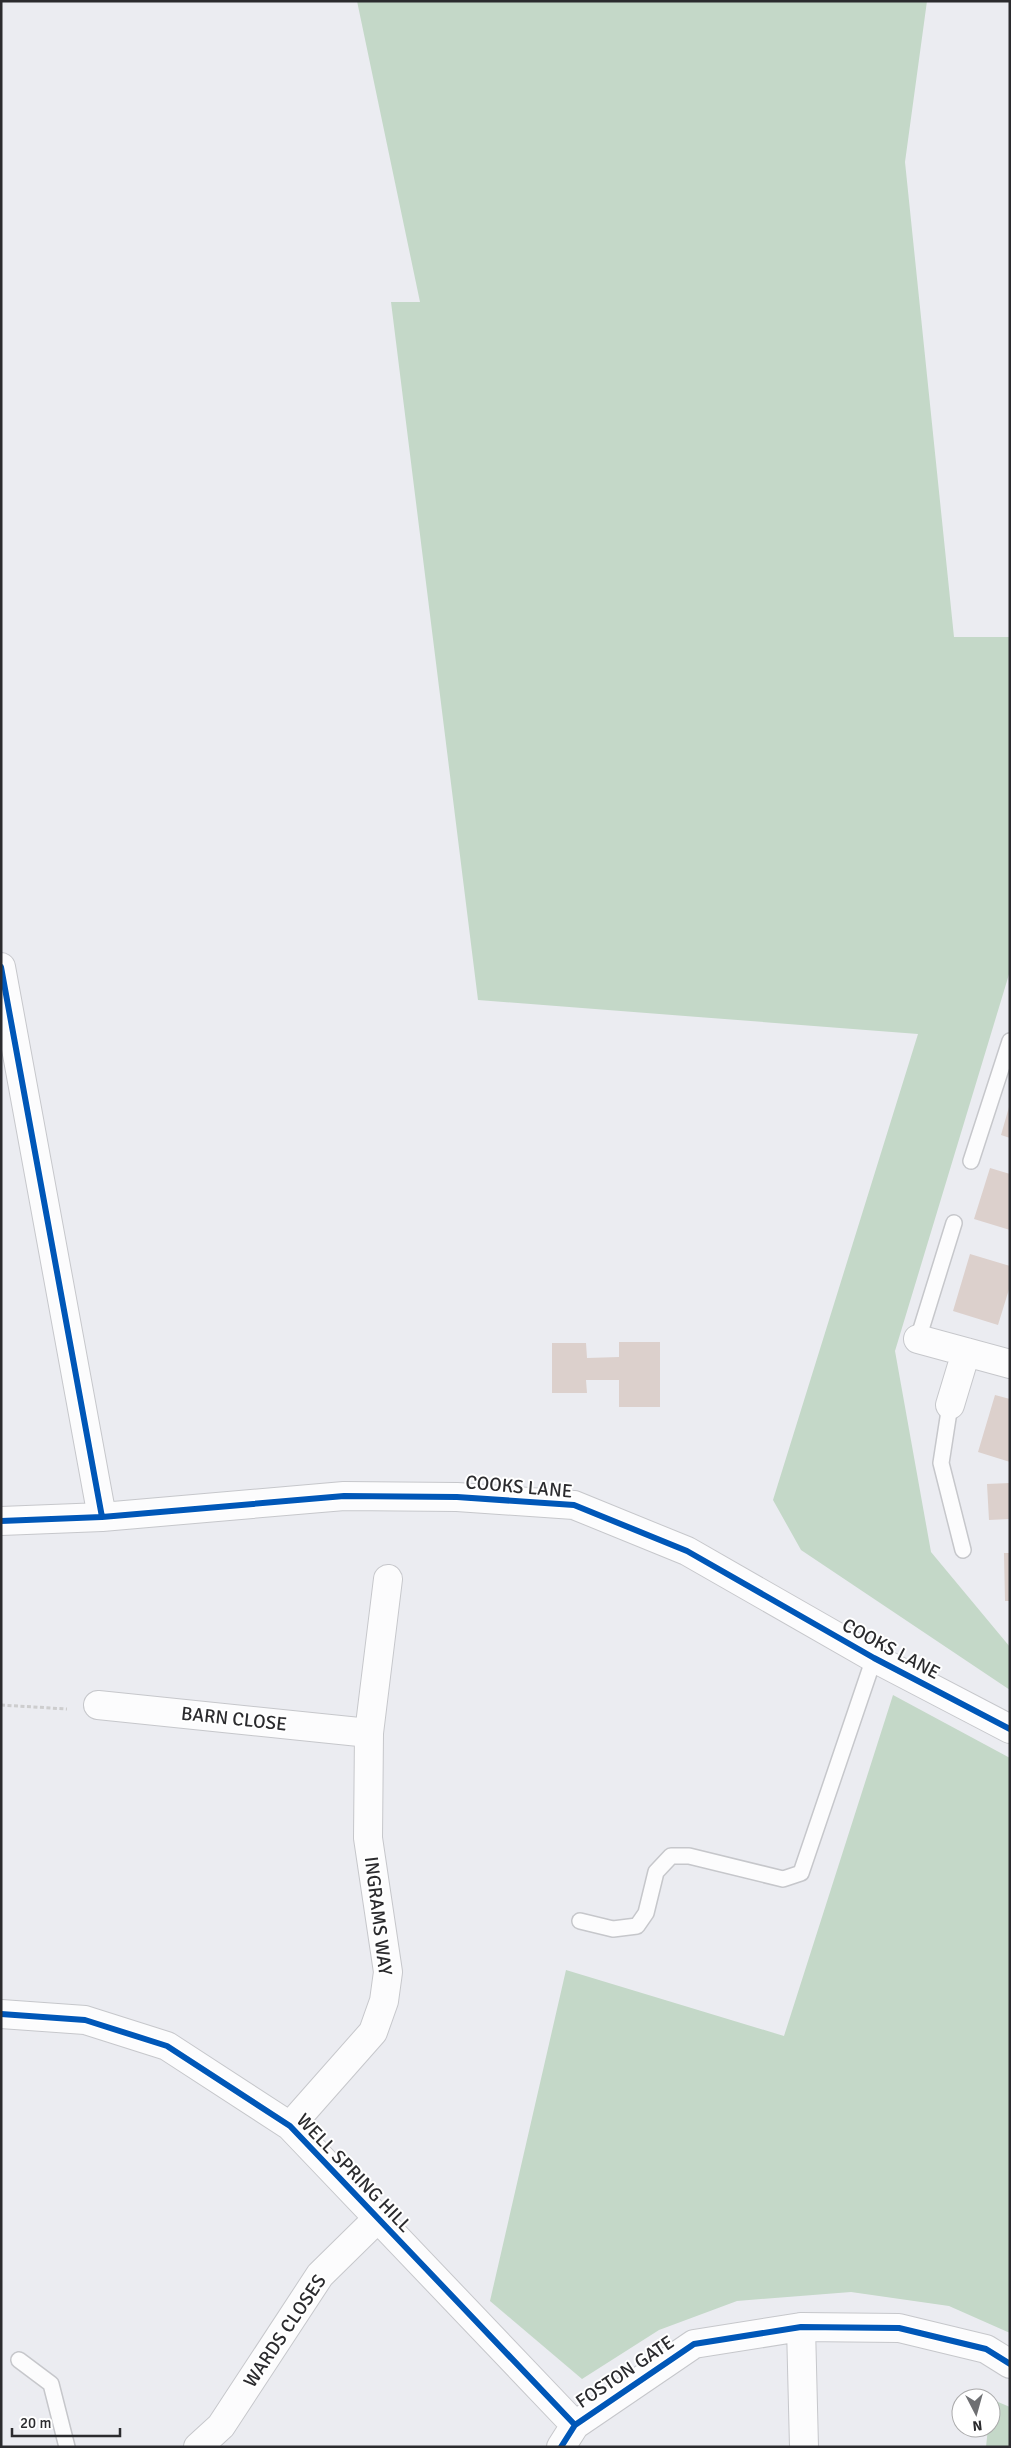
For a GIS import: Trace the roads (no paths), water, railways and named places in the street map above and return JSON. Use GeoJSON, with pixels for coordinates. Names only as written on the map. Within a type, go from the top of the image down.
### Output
{"type":"FeatureCollection","features":[{"type":"Feature","properties":{"kind":"street"},"geometry":{"type":"LineString","coordinates":[[1,967],[102,1517]]}},
{"type":"Feature","properties":{"kind":"street"},"geometry":{"type":"LineString","coordinates":[[918,1339],[1010,1364]]}},
{"type":"Feature","properties":{"kind":"street"},"geometry":{"type":"LineString","coordinates":[[950,1405],[966,1352]]}},
{"type":"Feature","properties":{"kind":"street","name":"COOKS LANE"},"geometry":{"type":"LineString","coordinates":[[1,1521],[102,1517],[344,1496],[458,1496],[574,1505],[687,1551],[874,1658],[1010,1729]]}},
{"type":"Feature","properties":{"kind":"street","name":"INGRAMS WAY"},"geometry":{"type":"LineString","coordinates":[[290,2126],[373,2032],[384,2001],[388,1972],[368,1838],[370,1733],[388,1579]]}},
{"type":"Feature","properties":{"kind":"street","name":"BARN CLOSE"},"geometry":{"type":"LineString","coordinates":[[98,1705],[370,1733]]}},
{"type":"Feature","properties":{"kind":"street","name":"WELL SPRING HILL"},"geometry":{"type":"LineString","coordinates":[[1,2014],[85,2020],[167,2046],[290,2126],[377,2219],[568,2436]]}},
{"type":"Feature","properties":{"kind":"street","name":"WARDS CLOSES"},"geometry":{"type":"LineString","coordinates":[[198,2447],[221,2426],[320,2276],[377,2219]]}},
{"type":"Feature","properties":{"kind":"street"},"geometry":{"type":"LineString","coordinates":[[801,2327],[804,2447]]}},
{"type":"Feature","properties":{"kind":"street","name":"FOSTON GATE"},"geometry":{"type":"LineString","coordinates":[[568,2436],[694,2344],[801,2327],[899,2328],[986,2349],[1010,2364]]}},
{"type":"Feature","properties":{"kind":"lane"},"geometry":{"type":"LineString","coordinates":[[971,1161],[1010,1041]]}},
{"type":"Feature","properties":{"kind":"lane"},"geometry":{"type":"LineString","coordinates":[[918,1339],[954,1223]]}},
{"type":"Feature","properties":{"kind":"lane"},"geometry":{"type":"LineString","coordinates":[[950,1405],[941,1463],[963,1550]]}},
{"type":"Feature","properties":{"kind":"lane"},"geometry":{"type":"LineString","coordinates":[[580,1921],[614,1930],[638,1926],[646,1913],[656,1872],[671,1856],[689,1856],[783,1879],[801,1873],[874,1658]]}},
{"type":"Feature","properties":{"kind":"lane"},"geometry":{"type":"LineString","coordinates":[[19,2360],[51,2384],[67,2447]]}}]}
